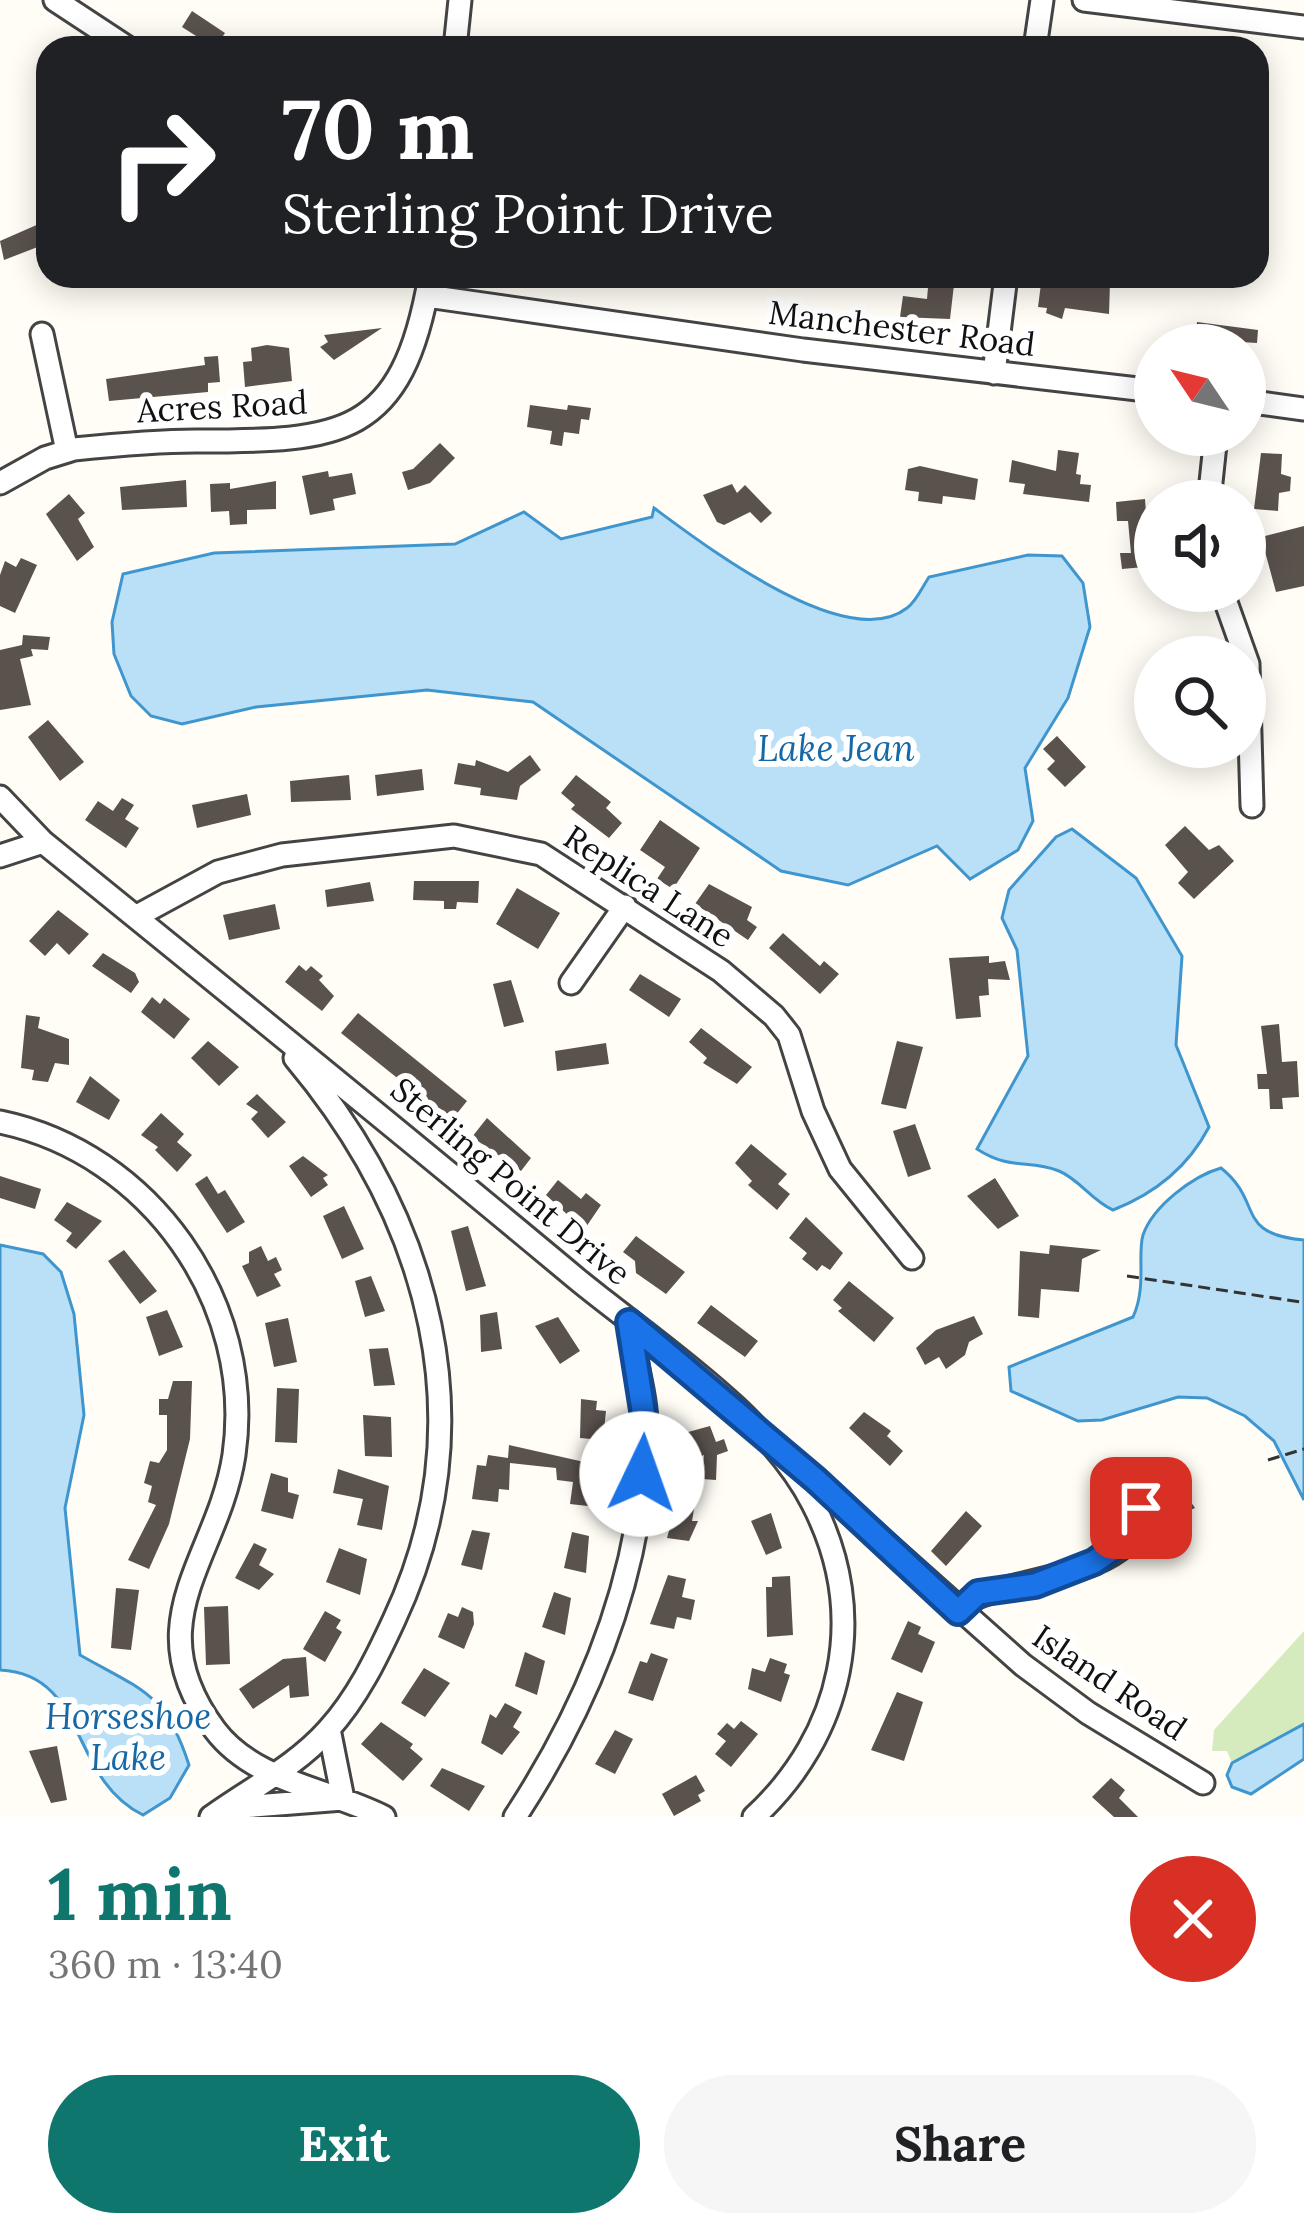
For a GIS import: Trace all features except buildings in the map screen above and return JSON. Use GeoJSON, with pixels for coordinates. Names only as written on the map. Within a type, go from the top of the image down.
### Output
{"type":"FeatureCollection","features":[{"type":"Feature","properties":{"kind":"street"},"geometry":{"type":"LineString","coordinates":[[56,0],[110,36]]}},
{"type":"Feature","properties":{"kind":"street"},"geometry":{"type":"LineString","coordinates":[[456,36],[460,0]]}},
{"type":"Feature","properties":{"kind":"street"},"geometry":{"type":"LineString","coordinates":[[1037,36],[1042,0]]}},
{"type":"Feature","properties":{"kind":"street"},"geometry":{"type":"LineString","coordinates":[[1084,0],[1304,27]]}},
{"type":"Feature","properties":{"kind":"street","name":"Acres Road"},"geometry":{"type":"LineString","coordinates":[[0,483],[67,451],[134,443],[275,442],[350,425],[398,381],[419,338],[429,288]]}},
{"type":"Feature","properties":{"kind":"street","name":"Manchester Road"},"geometry":{"type":"LineString","coordinates":[[442,288],[994,373],[1134,389]]}},
{"type":"Feature","properties":{"kind":"street"},"geometry":{"type":"LineString","coordinates":[[994,373],[1005,288]]}},
{"type":"Feature","properties":{"kind":"street"},"geometry":{"type":"LineString","coordinates":[[41,334],[67,451]]}},
{"type":"Feature","properties":{"kind":"street"},"geometry":{"type":"LineString","coordinates":[[1266,404],[1304,409]]}},
{"type":"Feature","properties":{"kind":"street"},"geometry":{"type":"LineString","coordinates":[[1229,612],[1248,664],[1252,806]]}},
{"type":"Feature","properties":{"kind":"street","name":"Sterling Point Drive"},"geometry":{"type":"LineString","coordinates":[[0,797],[43,842],[768,1440],[803,1485],[827,1535],[840,1583],[844,1641],[827,1718],[800,1767],[767,1812]]}},
{"type":"Feature","properties":{"kind":"street","name":"Replica Lane"},"geometry":{"type":"LineString","coordinates":[[136,916],[187,885],[250,862],[454,836],[541,854],[721,971],[774,1016],[789,1035],[813,1111],[840,1169],[912,1258]]}},
{"type":"Feature","properties":{"kind":"street"},"geometry":{"type":"LineString","coordinates":[[0,856],[43,842]]}},
{"type":"Feature","properties":{"kind":"street"},"geometry":{"type":"LineString","coordinates":[[571,983],[625,906]]}},
{"type":"Feature","properties":{"kind":"street"},"geometry":{"type":"LineString","coordinates":[[217,1813],[279,1773],[329,1729],[370,1668],[418,1557],[438,1472],[439,1391],[420,1280],[379,1175],[265,1021]]}},
{"type":"Feature","properties":{"kind":"street"},"geometry":{"type":"LineString","coordinates":[[0,1121],[70,1145],[126,1182],[173,1230],[211,1295],[236,1384],[236,1435],[220,1510],[182,1598],[184,1649],[212,1726],[240,1754],[384,1817]]}},
{"type":"Feature","properties":{"kind":"street"},"geometry":{"type":"LineString","coordinates":[[515,1817],[582,1701],[627,1571],[646,1429],[629,1322]]}},
{"type":"Feature","properties":{"kind":"street","name":"Island Road"},"geometry":{"type":"LineString","coordinates":[[768,1440],[958,1612],[1088,1713],[1203,1784]]}},
{"type":"Feature","properties":{"kind":"street"},"geometry":{"type":"LineString","coordinates":[[958,1612],[978,1593],[1035,1585],[1112,1552],[1143,1522],[1136,1501],[1120,1495]]}},
{"type":"Feature","properties":{"kind":"street"},"geometry":{"type":"LineString","coordinates":[[329,1729],[343,1799]]}},
{"type":"Feature","properties":{"kind":"street"},"geometry":{"type":"LineString","coordinates":[[217,1813],[343,1799]]}},
{"type":"Feature","properties":{"kind":"path"},"geometry":{"type":"LineString","coordinates":[[1127,1276],[1301,1303]]}},
{"type":"Feature","properties":{"kind":"path"},"geometry":{"type":"LineString","coordinates":[[1268,1460],[1304,1449]]}},
{"type":"Feature","properties":{"kind":"green space"},"geometry":{"type":"Polygon","coordinates":[[[1304,1631],[1304,1724],[1232,1763],[1227,1751],[1212,1751],[1214,1730],[1304,1631]]]}},
{"type":"Feature","properties":{"kind":"water","name":"Lake Jean"},"geometry":{"type":"Polygon","coordinates":[[[654,508],[776,589],[849,617],[881,619],[907,608],[929,577],[1028,555],[1062,556],[1083,583],[1090,627],[1068,698],[1025,768],[1033,821],[1018,850],[970,879],[937,846],[848,885],[781,871],[533,702],[427,690],[256,707],[182,724],[151,716],[131,696],[114,654],[112,622],[123,574],[214,553],[455,544],[524,512],[561,539],[652,517],[654,508]]]}},
{"type":"Feature","properties":{"kind":"water"},"geometry":{"type":"Polygon","coordinates":[[[1072,829],[1136,878],[1182,956],[1176,1045],[1209,1127],[1168,1178],[1113,1210],[1059,1171],[1000,1160],[977,1149],[1028,1056],[1017,950],[1002,918],[1009,890],[1056,837],[1072,829]]]}},
{"type":"Feature","properties":{"kind":"water"},"geometry":{"type":"Polygon","coordinates":[[[1221,1168],[1242,1193],[1258,1224],[1282,1237],[1304,1240],[1304,1500],[1274,1441],[1245,1416],[1207,1398],[1178,1397],[1102,1420],[1078,1421],[1011,1391],[1009,1367],[1133,1317],[1140,1294],[1141,1243],[1148,1224],[1175,1194],[1221,1168]]]}},
{"type":"Feature","properties":{"kind":"water","name":"Horseshoe Lake"},"geometry":{"type":"Polygon","coordinates":[[[0,1245],[43,1254],[61,1272],[74,1314],[84,1415],[65,1508],[80,1655],[136,1686],[161,1708],[189,1765],[170,1798],[143,1815],[101,1777],[49,1689],[28,1676],[0,1670],[0,1245]]]}},
{"type":"Feature","properties":{"kind":"water"},"geometry":{"type":"Polygon","coordinates":[[[1304,1724],[1304,1759],[1251,1794],[1232,1787],[1227,1775],[1232,1763],[1304,1724]]]}},
{"type":"Feature","properties":{"kind":"route"},"geometry":{"type":"LineString","coordinates":[[642,1474],[644,1402],[629,1322],[816,1480],[958,1612],[978,1593],[1035,1585],[1112,1552],[1139,1530],[1141,1508]]}}]}
